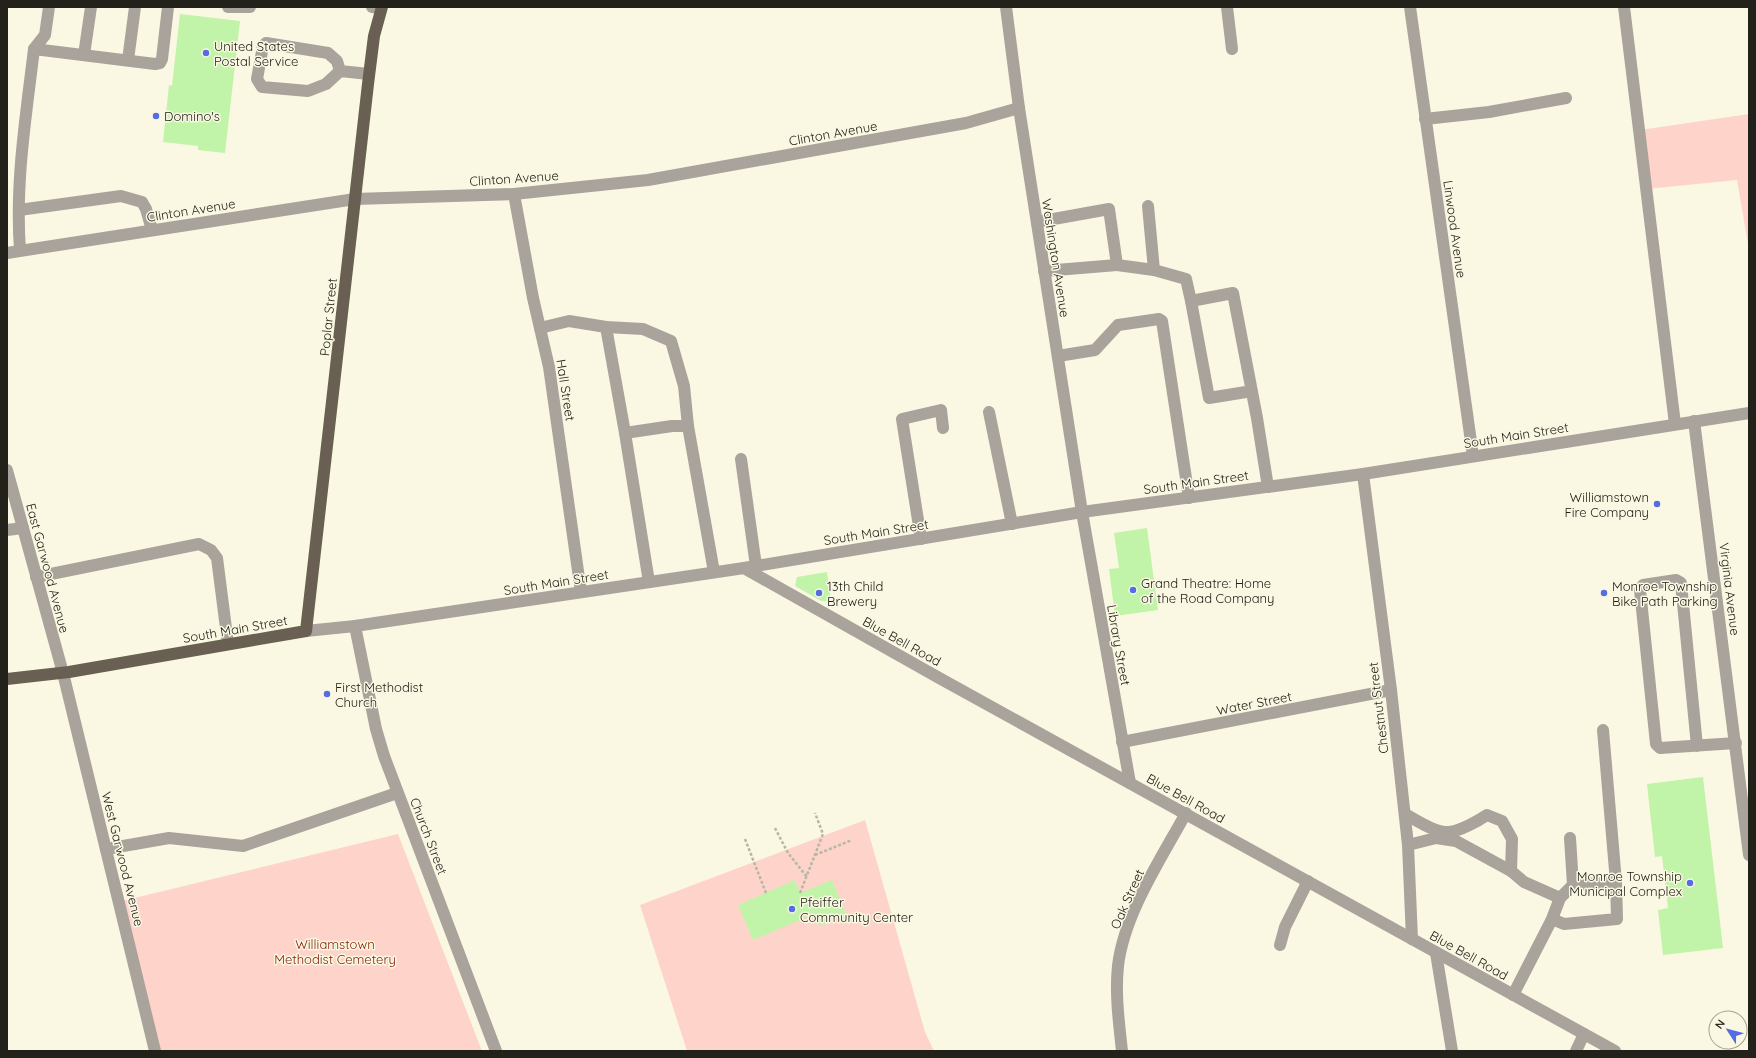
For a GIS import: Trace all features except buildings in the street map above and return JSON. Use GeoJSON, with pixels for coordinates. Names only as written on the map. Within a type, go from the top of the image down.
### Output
{"type":"FeatureCollection","features":[{"type":"Feature","properties":{"kind":"main road","name":"Poplar Street"},"geometry":{"type":"LineString","coordinates":[[306,631],[369,74],[378,8]]}},
{"type":"Feature","properties":{"kind":"main road","name":"South Main Street"},"geometry":{"type":"LineString","coordinates":[[7,680],[63,673],[306,631]]}},
{"type":"Feature","properties":{"kind":"street"},"geometry":{"type":"LineString","coordinates":[[20,250],[20,176],[34,49],[46,35],[49,7]]}},
{"type":"Feature","properties":{"kind":"street"},"geometry":{"type":"LineString","coordinates":[[84,55],[91,7]]}},
{"type":"Feature","properties":{"kind":"street"},"geometry":{"type":"LineString","coordinates":[[128,60],[135,7]]}},
{"type":"Feature","properties":{"kind":"street"},"geometry":{"type":"LineString","coordinates":[[34,49],[160,63],[162,59],[168,7]]}},
{"type":"Feature","properties":{"kind":"street"},"geometry":{"type":"LineString","coordinates":[[228,7],[250,7]]}},
{"type":"Feature","properties":{"kind":"street","name":"Washington Avenue"},"geometry":{"type":"LineString","coordinates":[[1006,7],[1019,108],[1082,512]]}},
{"type":"Feature","properties":{"kind":"street"},"geometry":{"type":"LineString","coordinates":[[1226,7],[1232,49]]}},
{"type":"Feature","properties":{"kind":"street","name":"Linwood Avenue"},"geometry":{"type":"LineString","coordinates":[[1410,7],[1473,456]]}},
{"type":"Feature","properties":{"kind":"street"},"geometry":{"type":"LineString","coordinates":[[1624,7],[1675,424]]}},
{"type":"Feature","properties":{"kind":"street"},"geometry":{"type":"LineString","coordinates":[[340,71],[337,61],[328,53],[266,43],[262,46],[258,79],[262,87],[308,91],[326,84],[340,71],[369,74]]}},
{"type":"Feature","properties":{"kind":"street"},"geometry":{"type":"LineString","coordinates":[[1425,119],[1489,112],[1566,98]]}},
{"type":"Feature","properties":{"kind":"street","name":"Clinton Avenue"},"geometry":{"type":"LineString","coordinates":[[7,253],[355,200],[514,194],[648,180],[966,123],[1019,108]]}},
{"type":"Feature","properties":{"kind":"street","name":"Hall Street"},"geometry":{"type":"LineString","coordinates":[[514,194],[540,328],[549,366],[581,592]]}},
{"type":"Feature","properties":{"kind":"street"},"geometry":{"type":"LineString","coordinates":[[19,210],[121,196],[142,202],[146,209],[152,230]]}},
{"type":"Feature","properties":{"kind":"street"},"geometry":{"type":"LineString","coordinates":[[1148,206],[1154,270]]}},
{"type":"Feature","properties":{"kind":"street"},"geometry":{"type":"LineString","coordinates":[[1037,222],[1109,209],[1117,265]]}},
{"type":"Feature","properties":{"kind":"street"},"geometry":{"type":"LineString","coordinates":[[1044,270],[1117,265],[1154,270],[1186,279],[1209,398],[1252,391]]}},
{"type":"Feature","properties":{"kind":"street"},"geometry":{"type":"LineString","coordinates":[[1191,301],[1233,293],[1257,418],[1268,487]]}},
{"type":"Feature","properties":{"kind":"street"},"geometry":{"type":"LineString","coordinates":[[1058,356],[1095,350],[1118,325],[1159,319],[1162,321],[1189,498]]}},
{"type":"Feature","properties":{"kind":"street"},"geometry":{"type":"LineString","coordinates":[[540,328],[569,321],[606,327],[643,329],[671,341],[684,386],[688,426],[714,572]]}},
{"type":"Feature","properties":{"kind":"street"},"geometry":{"type":"LineString","coordinates":[[606,327],[649,582]]}},
{"type":"Feature","properties":{"kind":"street"},"geometry":{"type":"LineString","coordinates":[[921,539],[902,419],[941,410],[943,428]]}},
{"type":"Feature","properties":{"kind":"street"},"geometry":{"type":"LineString","coordinates":[[989,412],[1012,524]]}},
{"type":"Feature","properties":{"kind":"street","name":"South Main Street"},"geometry":{"type":"LineString","coordinates":[[306,631],[355,626],[750,567],[1082,512],[1363,474],[1749,413]]}},
{"type":"Feature","properties":{"kind":"street","name":"Virginia Avenue"},"geometry":{"type":"LineString","coordinates":[[1694,422],[1736,743],[1746,800],[1749,855]]}},
{"type":"Feature","properties":{"kind":"street"},"geometry":{"type":"LineString","coordinates":[[625,433],[672,426],[688,426]]}},
{"type":"Feature","properties":{"kind":"street"},"geometry":{"type":"LineString","coordinates":[[741,460],[750,567]]}},
{"type":"Feature","properties":{"kind":"street","name":"East Garwood Avenue"},"geometry":{"type":"LineString","coordinates":[[7,472],[63,673]]}},
{"type":"Feature","properties":{"kind":"street","name":"Chestnut Street"},"geometry":{"type":"LineString","coordinates":[[1363,474],[1391,690],[1405,814],[1408,845],[1412,939]]}},
{"type":"Feature","properties":{"kind":"street","name":"Library Street"},"geometry":{"type":"LineString","coordinates":[[1082,512],[1130,783]]}},
{"type":"Feature","properties":{"kind":"street"},"geometry":{"type":"LineString","coordinates":[[7,530],[23,528]]}},
{"type":"Feature","properties":{"kind":"street"},"geometry":{"type":"LineString","coordinates":[[36,577],[199,544],[210,550],[217,558],[228,644]]}},
{"type":"Feature","properties":{"kind":"street","name":"Blue Bell Road"},"geometry":{"type":"LineString","coordinates":[[750,567],[1130,783],[1615,1051]]}},
{"type":"Feature","properties":{"kind":"street"},"geometry":{"type":"LineString","coordinates":[[1697,746],[1681,583],[1676,580],[1643,585],[1640,590],[1656,744],[1660,748],[1697,746],[1736,743]]}},
{"type":"Feature","properties":{"kind":"street","name":"Church Street"},"geometry":{"type":"LineString","coordinates":[[355,626],[376,729],[397,793],[496,1051]]}},
{"type":"Feature","properties":{"kind":"street","name":"West Garwood Avenue"},"geometry":{"type":"LineString","coordinates":[[63,673],[155,1051]]}},
{"type":"Feature","properties":{"kind":"street","name":"Water Street"},"geometry":{"type":"LineString","coordinates":[[1122,742],[1391,690]]}},
{"type":"Feature","properties":{"kind":"street"},"geometry":{"type":"LineString","coordinates":[[1552,919],[1564,924],[1617,919],[1616,882],[1603,730]]}},
{"type":"Feature","properties":{"kind":"street"},"geometry":{"type":"LineString","coordinates":[[106,849],[169,838],[243,846],[397,793]]}},
{"type":"Feature","properties":{"kind":"street","name":"Oak Street"},"geometry":{"type":"LineString","coordinates":[[1122,1051],[1117,996],[1118,965],[1127,928],[1138,902],[1186,813]]}},
{"type":"Feature","properties":{"kind":"street"},"geometry":{"type":"LineString","coordinates":[[1405,814],[1430,828],[1450,832],[1476,822],[1487,815],[1502,821],[1512,839],[1511,871]]}},
{"type":"Feature","properties":{"kind":"street"},"geometry":{"type":"LineString","coordinates":[[1408,845],[1436,838],[1456,841],[1511,871],[1524,882],[1560,898]]}},
{"type":"Feature","properties":{"kind":"street"},"geometry":{"type":"LineString","coordinates":[[1570,838],[1573,885]]}},
{"type":"Feature","properties":{"kind":"street"},"geometry":{"type":"LineString","coordinates":[[1280,945],[1285,927],[1308,881]]}},
{"type":"Feature","properties":{"kind":"street"},"geometry":{"type":"LineString","coordinates":[[1513,995],[1552,919],[1560,898],[1573,885],[1616,882]]}},
{"type":"Feature","properties":{"kind":"street"},"geometry":{"type":"LineString","coordinates":[[1436,953],[1452,1051]]}},
{"type":"Feature","properties":{"kind":"street"},"geometry":{"type":"LineString","coordinates":[[1576,1051],[1584,1034]]}},
{"type":"Feature","properties":{"kind":"path"},"geometry":{"type":"LineString","coordinates":[[800,893],[822,834],[814,813]]}},
{"type":"Feature","properties":{"kind":"path"},"geometry":{"type":"LineString","coordinates":[[775,828],[788,853],[807,877]]}},
{"type":"Feature","properties":{"kind":"path"},"geometry":{"type":"LineString","coordinates":[[745,839],[766,893]]}},
{"type":"Feature","properties":{"kind":"path"},"geometry":{"type":"LineString","coordinates":[[815,856],[852,840]]}},
{"type":"Feature","properties":{"kind":"green space"},"geometry":{"type":"Polygon","coordinates":[[[1749,114],[1749,250],[1737,180],[1647,189],[1640,130],[1749,114]]]}},
{"type":"Feature","properties":{"kind":"green space"},"geometry":{"type":"Polygon","coordinates":[[[865,820],[925,1032],[934,1051],[687,1051],[640,905],[865,820]]]}},
{"type":"Feature","properties":{"kind":"green space","name":"Williamstown Methodist Cemetery"},"geometry":{"type":"Polygon","coordinates":[[[398,834],[482,1051],[159,1051],[122,901],[398,834]]]}},
{"type":"Feature","properties":{"kind":"place","name":"United States Postal Service"},"geometry":{"type":"Point","coordinates":[206,53]}},
{"type":"Feature","properties":{"kind":"place","name":"Domino's"},"geometry":{"type":"Point","coordinates":[156,116]}},
{"type":"Feature","properties":{"kind":"place","name":"Williamstown Fire Company"},"geometry":{"type":"Point","coordinates":[1657,504]}},
{"type":"Feature","properties":{"kind":"place","name":"Grand Theatre: Home of the Road Company"},"geometry":{"type":"Point","coordinates":[1133,590]}},
{"type":"Feature","properties":{"kind":"place","name":"13th Child Brewery"},"geometry":{"type":"Point","coordinates":[819,593]}},
{"type":"Feature","properties":{"kind":"place","name":"Monroe Township Bike Path Parking"},"geometry":{"type":"Point","coordinates":[1604,593]}},
{"type":"Feature","properties":{"kind":"place","name":"First Methodist Church"},"geometry":{"type":"Point","coordinates":[327,694]}},
{"type":"Feature","properties":{"kind":"place","name":"Monroe Township Municipal Complex"},"geometry":{"type":"Point","coordinates":[1690,883]}},
{"type":"Feature","properties":{"kind":"place","name":"Pfeiffer Community Center"},"geometry":{"type":"Point","coordinates":[792,909]}}]}
